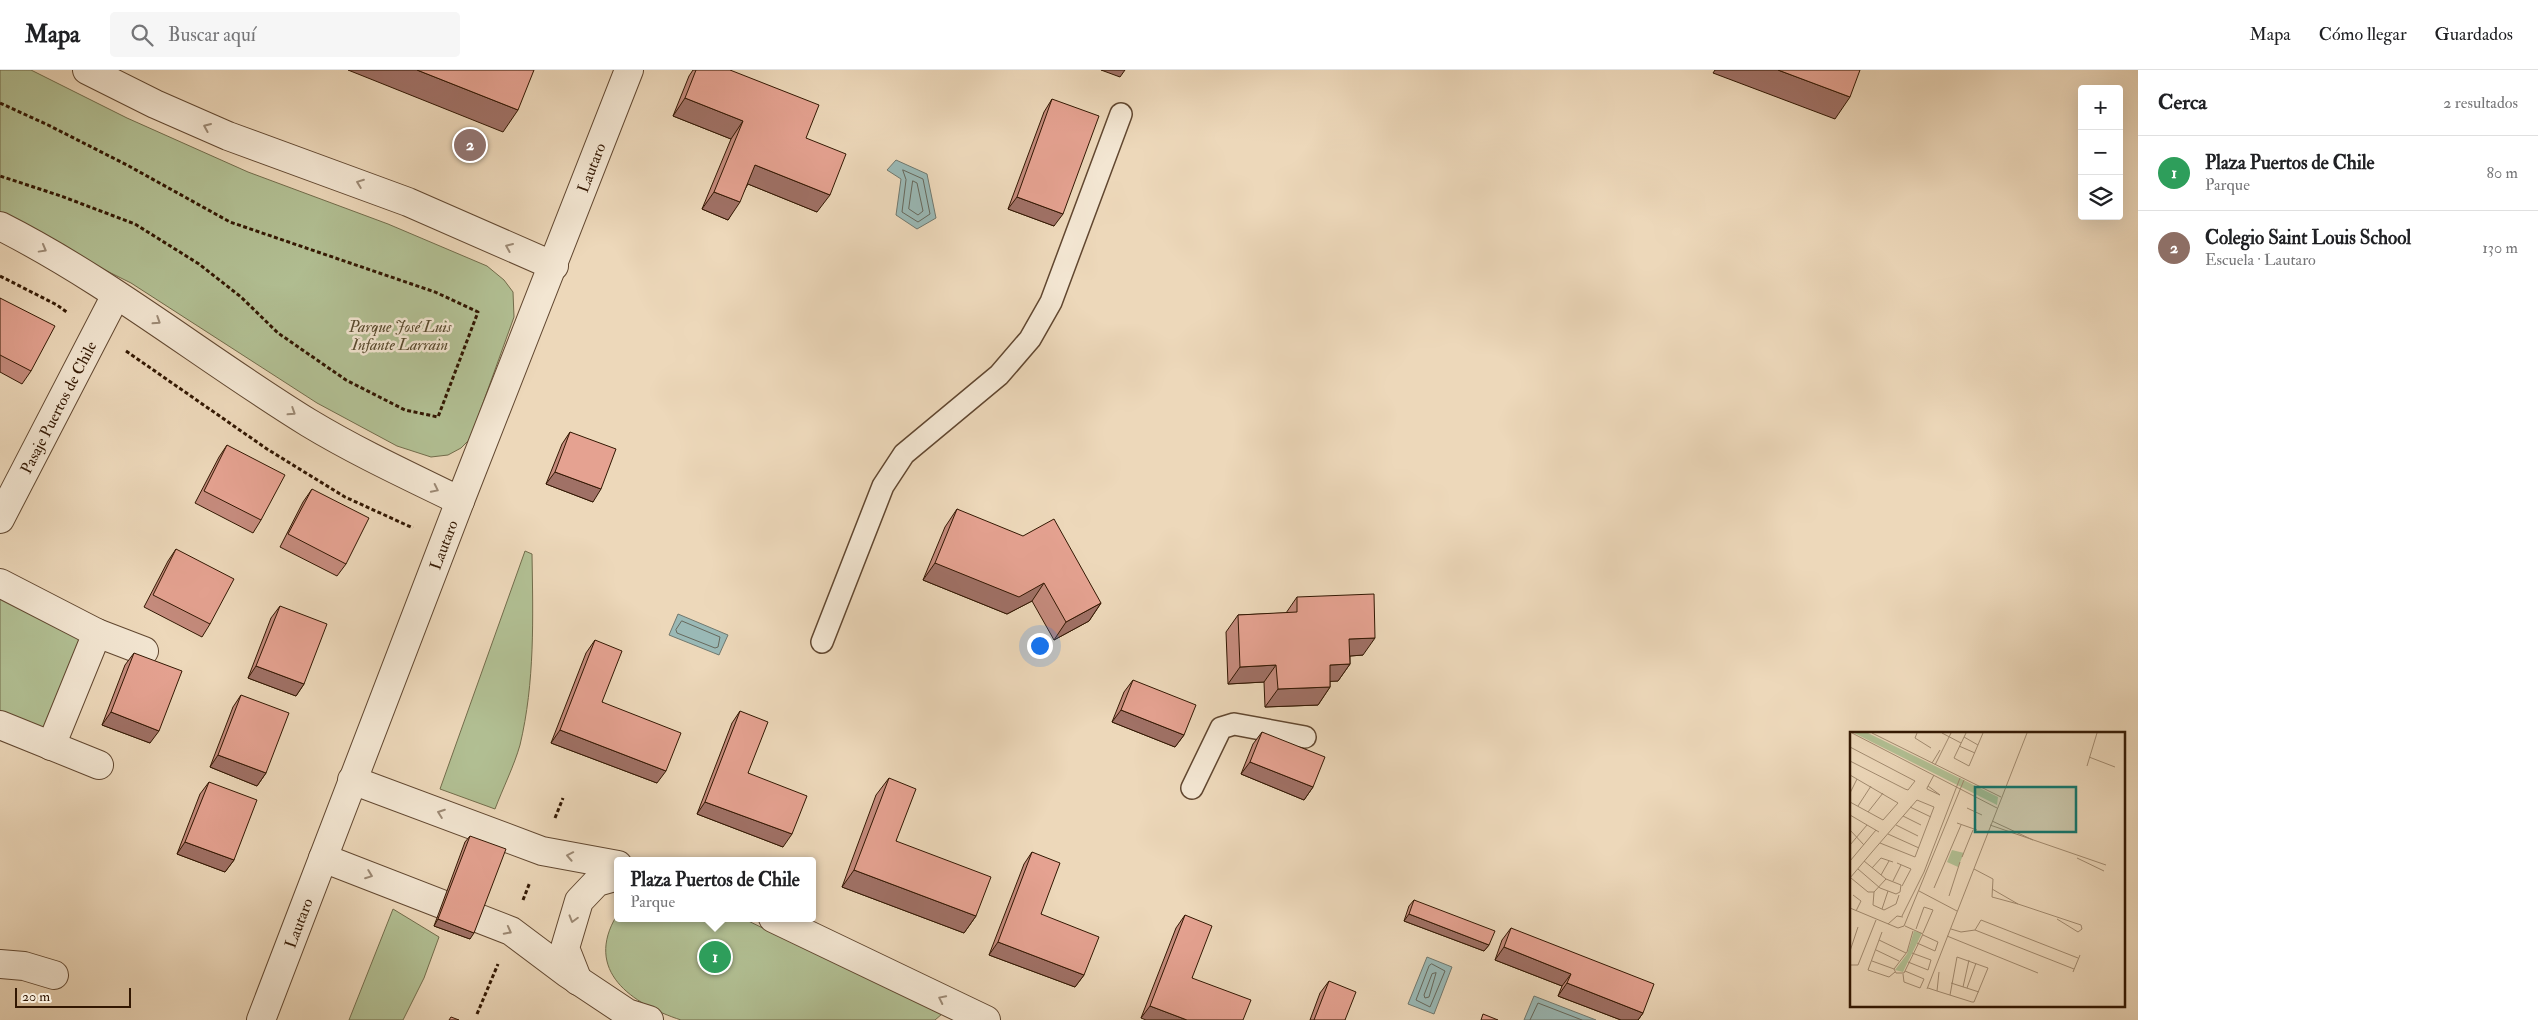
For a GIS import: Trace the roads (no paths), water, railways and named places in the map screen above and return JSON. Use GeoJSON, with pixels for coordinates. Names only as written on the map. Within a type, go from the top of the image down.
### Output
{"type":"FeatureCollection","features":[{"type":"Feature","properties":{"kind":"street"},"geometry":{"type":"LineString","coordinates":[[87,70],[155,104],[228,136],[384,192],[554,266]]}},
{"type":"Feature","properties":{"kind":"street","name":"Lautaro"},"geometry":{"type":"LineString","coordinates":[[261,1020],[444,542],[554,266],[629,70]]}},
{"type":"Feature","properties":{"kind":"street"},"geometry":{"type":"LineString","coordinates":[[0,226],[66,262],[309,423],[382,464],[460,501]]}},
{"type":"Feature","properties":{"kind":"street","name":"Pasaje Puertos de Chile"},"geometry":{"type":"LineString","coordinates":[[0,519],[116,295]]}},
{"type":"Feature","properties":{"kind":"street"},"geometry":{"type":"LineString","coordinates":[[0,584],[97,633],[144,651]]}},
{"type":"Feature","properties":{"kind":"street"},"geometry":{"type":"LineString","coordinates":[[52,746],[97,633]]}},
{"type":"Feature","properties":{"kind":"street"},"geometry":{"type":"LineString","coordinates":[[0,725],[99,765]]}},
{"type":"Feature","properties":{"kind":"street"},"geometry":{"type":"LineString","coordinates":[[352,780],[542,850],[614,864]]}},
{"type":"Feature","properties":{"kind":"street"},"geometry":{"type":"LineString","coordinates":[[323,858],[511,931],[578,981],[628,1013],[649,1020]]}},
{"type":"Feature","properties":{"kind":"street"},"geometry":{"type":"LineString","coordinates":[[578,981],[564,948],[578,901],[597,882],[614,877]]}},
{"type":"Feature","properties":{"kind":"street"},"geometry":{"type":"LineString","coordinates":[[781,922],[986,1020]]}},
{"type":"Feature","properties":{"kind":"street"},"geometry":{"type":"LineString","coordinates":[[0,964],[24,966],[54,975]]}},
{"type":"Feature","properties":{"kind":"lane"},"geometry":{"type":"LineString","coordinates":[[822,642],[883,486],[904,454],[999,375],[1030,338],[1051,302],[1121,114]]}},
{"type":"Feature","properties":{"kind":"lane"},"geometry":{"type":"LineString","coordinates":[[1192,788],[1221,728],[1234,724],[1305,737]]}},
{"type":"Feature","properties":{"kind":"water"},"geometry":{"type":"Polygon","coordinates":[[[896,160],[927,174],[936,218],[917,229],[896,215],[901,179],[887,170],[896,160]]]}},
{"type":"Feature","properties":{"kind":"water"},"geometry":{"type":"Polygon","coordinates":[[[678,614],[728,635],[719,655],[669,635],[678,614]]]}},
{"type":"Feature","properties":{"kind":"water"},"geometry":{"type":"Polygon","coordinates":[[[1427,957],[1452,967],[1434,1014],[1408,1004],[1427,957]]]}},
{"type":"Feature","properties":{"kind":"water"},"geometry":{"type":"Polygon","coordinates":[[[1534,996],[1596,1020],[1524,1020],[1534,996]]]}},
{"type":"Feature","properties":{"kind":"place","name":"Colegio Saint Louis School"},"geometry":{"type":"Point","coordinates":[470,145]}},
{"type":"Feature","properties":{"kind":"place","name":"Plaza Puertos de Chile"},"geometry":{"type":"Point","coordinates":[715,957]}},
{"type":"Feature","properties":{"kind":"park label","name":"Parque José Luis Infante Larrain"},"geometry":{"type":"Point","coordinates":[400,335]}}]}
